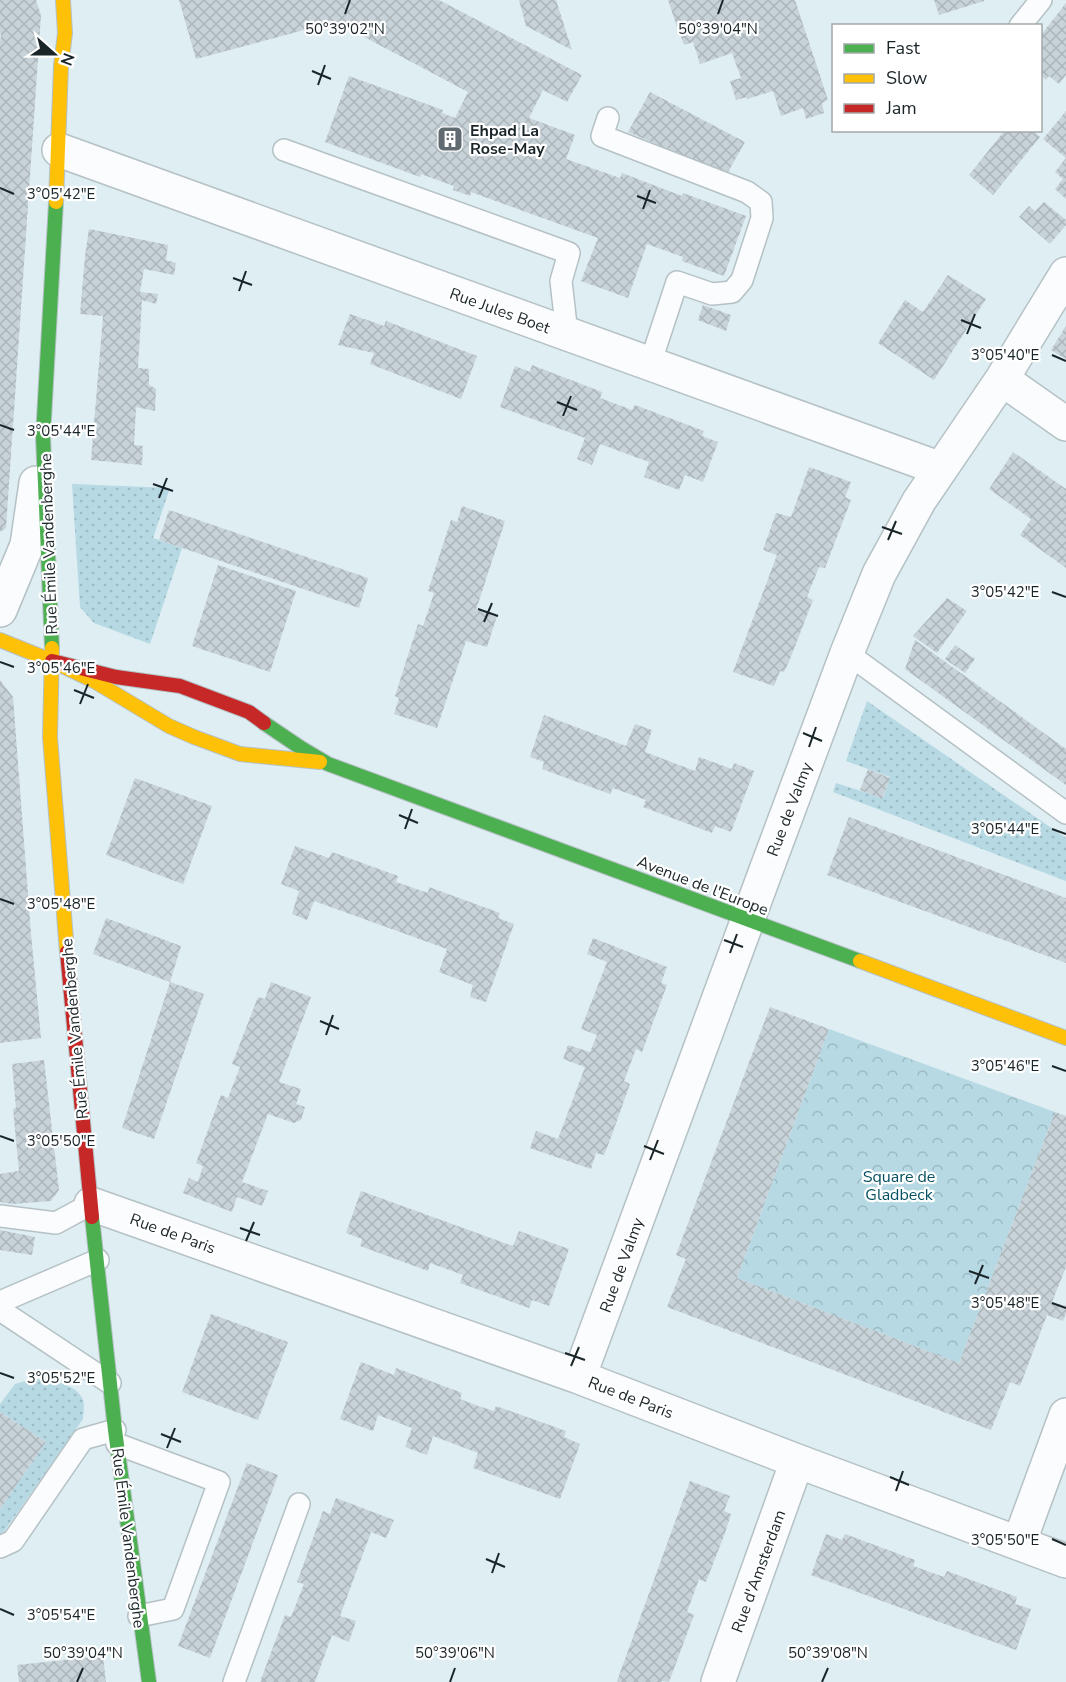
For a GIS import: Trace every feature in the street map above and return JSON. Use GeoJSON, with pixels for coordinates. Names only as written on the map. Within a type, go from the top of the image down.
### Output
{"type":"FeatureCollection","features":[{"type":"Feature","properties":{"kind":"street","name":"Rue Émile Vandenberghe"},"geometry":{"type":"LineString","coordinates":[[0,610],[27,545],[43,437],[59,150],[61,66],[65,33],[63,0]]}},
{"type":"Feature","properties":{"kind":"street","name":"Rue Jules Boet"},"geometry":{"type":"LineString","coordinates":[[59,150],[941,469]]}},
{"type":"Feature","properties":{"kind":"street","name":"Rue de Valmy"},"geometry":{"type":"LineString","coordinates":[[579,1377],[867,603],[889,555],[919,501],[1002,379],[1066,274]]}},
{"type":"Feature","properties":{"kind":"street"},"geometry":{"type":"LineString","coordinates":[[1002,379],[1066,424]]}},
{"type":"Feature","properties":{"kind":"street","name":"Rue Émile Vandenberghe"},"geometry":{"type":"LineString","coordinates":[[43,437],[52,661],[50,737],[72,1017],[116,1437],[148,1682]]}},
{"type":"Feature","properties":{"kind":"street"},"geometry":{"type":"LineString","coordinates":[[0,640],[52,661]]}},
{"type":"Feature","properties":{"kind":"street","name":"Avenue de l'Europe"},"geometry":{"type":"LineString","coordinates":[[52,661],[108,687],[169,726],[194,737],[240,754],[328,764]]}},
{"type":"Feature","properties":{"kind":"street","name":"Avenue de l'Europe"},"geometry":{"type":"LineString","coordinates":[[52,661],[116,677],[180,686],[200,692],[249,712],[328,764],[1066,1038]]}},
{"type":"Feature","properties":{"kind":"street","name":"Rue de Paris"},"geometry":{"type":"LineString","coordinates":[[91,1204],[579,1377],[1066,1561]]}},
{"type":"Feature","properties":{"kind":"street"},"geometry":{"type":"LineString","coordinates":[[1019,1543],[1066,1415]]}},
{"type":"Feature","properties":{"kind":"street","name":"Rue d'Amsterdam"},"geometry":{"type":"LineString","coordinates":[[718,1682],[797,1461]]}},
{"type":"Feature","properties":{"kind":"lane"},"geometry":{"type":"LineString","coordinates":[[1022,24],[1041,0]]}},
{"type":"Feature","properties":{"kind":"lane"},"geometry":{"type":"LineString","coordinates":[[608,118],[602,136],[747,192],[761,202],[762,218],[742,280],[732,292],[712,294],[677,282],[650,364]]}},
{"type":"Feature","properties":{"kind":"lane"},"geometry":{"type":"LineString","coordinates":[[284,150],[569,253],[561,281],[567,334]]}},
{"type":"Feature","properties":{"kind":"lane"},"geometry":{"type":"LineString","coordinates":[[847,653],[1066,813]]}},
{"type":"Feature","properties":{"kind":"lane"},"geometry":{"type":"LineString","coordinates":[[0,1216],[56,1223],[91,1204]]}},
{"type":"Feature","properties":{"kind":"lane"},"geometry":{"type":"LineString","coordinates":[[0,1302],[98,1260]]}},
{"type":"Feature","properties":{"kind":"lane"},"geometry":{"type":"LineString","coordinates":[[0,1310],[110,1383]]}},
{"type":"Feature","properties":{"kind":"lane"},"geometry":{"type":"LineString","coordinates":[[116,1437],[219,1482],[173,1609],[139,1616]]}},
{"type":"Feature","properties":{"kind":"lane","name":"Rue Émile Vandenberghe"},"geometry":{"type":"LineString","coordinates":[[0,1547],[14,1541],[83,1439],[116,1437]]}},
{"type":"Feature","properties":{"kind":"lane"},"geometry":{"type":"LineString","coordinates":[[234,1682],[299,1504]]}},
{"type":"Feature","properties":{"kind":"green space"},"geometry":{"type":"Polygon","coordinates":[[[72,484],[170,488],[153,538],[182,548],[150,644],[94,623],[80,607],[72,484]]]}},
{"type":"Feature","properties":{"kind":"green space"},"geometry":{"type":"Polygon","coordinates":[[[867,701],[1066,838],[1066,881],[833,792],[836,783],[883,798],[890,777],[846,761],[867,701]]]}},
{"type":"Feature","properties":{"kind":"green space","name":"Square de Gladbeck"},"geometry":{"type":"Polygon","coordinates":[[[829,1029],[1055,1112],[959,1363],[737,1278],[829,1029]]]}},
{"type":"Feature","properties":{"kind":"green space"},"geometry":{"type":"Polygon","coordinates":[[[32,1379],[53,1381],[75,1390],[83,1400],[83,1419],[0,1535],[0,1509],[46,1442],[0,1412],[0,1404],[15,1384],[32,1379]]]}},
{"type":"Feature","properties":{"kind":"building"},"geometry":{"type":"Polygon","coordinates":[[[0,0],[36,0],[41,15],[6,528],[0,532],[1,35],[0,0]]]}},
{"type":"Feature","properties":{"kind":"building","name":"Ehpad La Rose-May"},"geometry":{"type":"Polygon","coordinates":[[[179,0],[439,0],[582,75],[567,102],[543,90],[529,118],[575,135],[566,159],[620,178],[622,173],[682,196],[683,193],[746,216],[724,276],[682,261],[683,257],[647,244],[628,298],[581,281],[598,238],[471,192],[470,196],[453,190],[454,186],[421,174],[420,177],[325,142],[349,76],[443,110],[442,113],[455,118],[468,92],[351,30],[319,26],[196,59],[179,0]]]}},
{"type":"Feature","properties":{"kind":"building"},"geometry":{"type":"Polygon","coordinates":[[[519,0],[556,0],[572,50],[526,26],[519,0]]]}},
{"type":"Feature","properties":{"kind":"building"},"geometry":{"type":"Polygon","coordinates":[[[668,0],[795,0],[828,100],[822,103],[824,113],[806,119],[803,108],[781,116],[773,91],[736,100],[730,81],[741,78],[732,53],[700,64],[693,42],[684,45],[680,34],[690,31],[687,23],[677,27],[668,0]]]}},
{"type":"Feature","properties":{"kind":"building"},"geometry":{"type":"Polygon","coordinates":[[[934,0],[984,0],[984,1],[939,15],[934,0]]]}},
{"type":"Feature","properties":{"kind":"building"},"geometry":{"type":"Polygon","coordinates":[[[1066,3],[1066,75],[1059,84],[1049,76],[1046,80],[1042,76],[1042,34],[1066,3]]]}},
{"type":"Feature","properties":{"kind":"building"},"geometry":{"type":"Polygon","coordinates":[[[650,92],[745,142],[727,174],[628,132],[650,92]]]}},
{"type":"Feature","properties":{"kind":"building"},"geometry":{"type":"Polygon","coordinates":[[[1066,111],[1066,158],[1043,139],[1066,111]]]}},
{"type":"Feature","properties":{"kind":"building"},"geometry":{"type":"Polygon","coordinates":[[[1003,132],[1034,132],[1040,137],[993,195],[969,175],[1003,132]]]}},
{"type":"Feature","properties":{"kind":"building"},"geometry":{"type":"Polygon","coordinates":[[[1066,158],[1066,199],[1055,189],[1063,179],[1055,172],[1066,158]]]}},
{"type":"Feature","properties":{"kind":"building"},"geometry":{"type":"Polygon","coordinates":[[[1044,202],[1066,220],[1066,225],[1050,244],[1019,217],[1029,206],[1035,211],[1044,202]]]}},
{"type":"Feature","properties":{"kind":"building"},"geometry":{"type":"Polygon","coordinates":[[[89,229],[168,245],[166,260],[176,263],[174,275],[144,269],[140,292],[158,294],[156,304],[142,300],[138,368],[149,369],[149,385],[156,389],[155,411],[136,407],[134,445],[143,446],[142,465],[91,460],[103,316],[80,314],[89,229]]]}},
{"type":"Feature","properties":{"kind":"building"},"geometry":{"type":"Polygon","coordinates":[[[948,275],[986,299],[934,380],[878,343],[905,300],[923,312],[948,275]]]}},
{"type":"Feature","properties":{"kind":"building"},"geometry":{"type":"Polygon","coordinates":[[[703,305],[731,315],[726,331],[698,320],[703,305]]]}},
{"type":"Feature","properties":{"kind":"building"},"geometry":{"type":"Polygon","coordinates":[[[350,314],[384,326],[386,321],[477,356],[461,399],[370,364],[374,353],[338,345],[350,314]]]}},
{"type":"Feature","properties":{"kind":"building"},"geometry":{"type":"Polygon","coordinates":[[[1066,326],[1066,359],[1051,350],[1066,326]]]}},
{"type":"Feature","properties":{"kind":"building"},"geometry":{"type":"Polygon","coordinates":[[[532,365],[602,392],[600,398],[632,410],[635,405],[704,431],[702,436],[718,442],[703,482],[685,475],[679,490],[644,477],[649,462],[600,444],[592,465],[577,459],[585,438],[500,407],[515,366],[530,372],[532,365]]]}},
{"type":"Feature","properties":{"kind":"building"},"geometry":{"type":"Polygon","coordinates":[[[1013,452],[1066,489],[1066,568],[1020,535],[1031,519],[989,489],[1013,452]]]}},
{"type":"Feature","properties":{"kind":"building"},"geometry":{"type":"Polygon","coordinates":[[[809,467],[851,482],[845,497],[851,500],[825,568],[819,567],[807,597],[813,600],[790,659],[784,672],[780,671],[774,686],[733,672],[777,555],[763,550],[776,513],[791,517],[809,467]]]}},
{"type":"Feature","properties":{"kind":"building"},"geometry":{"type":"Polygon","coordinates":[[[462,506],[505,521],[476,610],[497,616],[487,647],[466,641],[437,728],[394,714],[399,698],[395,696],[418,624],[423,626],[434,593],[428,591],[451,520],[457,522],[462,506]]]}},
{"type":"Feature","properties":{"kind":"building"},"geometry":{"type":"Polygon","coordinates":[[[169,510],[368,578],[359,608],[159,540],[169,510]]]}},
{"type":"Feature","properties":{"kind":"building"},"geometry":{"type":"Polygon","coordinates":[[[218,565],[296,591],[270,672],[192,646],[218,565]]]}},
{"type":"Feature","properties":{"kind":"building"},"geometry":{"type":"Polygon","coordinates":[[[947,598],[967,611],[937,653],[913,636],[947,598]]]}},
{"type":"Feature","properties":{"kind":"building"},"geometry":{"type":"Polygon","coordinates":[[[915,640],[1066,749],[1066,785],[905,669],[915,640]]]}},
{"type":"Feature","properties":{"kind":"building"},"geometry":{"type":"Polygon","coordinates":[[[955,645],[975,659],[965,673],[945,659],[955,645]]]}},
{"type":"Feature","properties":{"kind":"building"},"geometry":{"type":"Polygon","coordinates":[[[0,680],[13,697],[41,1038],[0,1043],[0,680]]]}},
{"type":"Feature","properties":{"kind":"building"},"geometry":{"type":"Polygon","coordinates":[[[544,715],[626,746],[635,724],[652,730],[645,752],[695,771],[699,757],[732,769],[734,763],[754,771],[731,832],[715,826],[712,833],[643,807],[646,800],[613,788],[610,794],[542,769],[544,762],[530,757],[544,715]]]}},
{"type":"Feature","properties":{"kind":"building"},"geometry":{"type":"Polygon","coordinates":[[[868,769],[890,778],[882,799],[860,790],[868,769]]]}},
{"type":"Feature","properties":{"kind":"building"},"geometry":{"type":"Polygon","coordinates":[[[135,778],[212,806],[183,884],[106,855],[135,778]]]}},
{"type":"Feature","properties":{"kind":"building"},"geometry":{"type":"Polygon","coordinates":[[[849,817],[1066,898],[1066,963],[827,875],[849,817]]]}},
{"type":"Feature","properties":{"kind":"building"},"geometry":{"type":"Polygon","coordinates":[[[295,846],[329,858],[332,852],[398,876],[396,882],[428,893],[429,887],[500,913],[498,918],[514,924],[486,1002],[470,997],[473,985],[439,972],[447,949],[314,901],[307,920],[292,914],[299,891],[281,884],[295,846]]]}},
{"type":"Feature","properties":{"kind":"building"},"geometry":{"type":"Polygon","coordinates":[[[106,918],[181,946],[170,982],[93,954],[106,918]]]}},
{"type":"Feature","properties":{"kind":"building"},"geometry":{"type":"Polygon","coordinates":[[[593,938],[667,967],[661,983],[667,985],[642,1052],[636,1049],[624,1081],[630,1084],[604,1155],[596,1153],[591,1169],[530,1148],[536,1131],[558,1139],[585,1067],[563,1059],[568,1045],[590,1052],[597,1035],[581,1029],[607,962],[587,954],[593,938]]]}},
{"type":"Feature","properties":{"kind":"building"},"geometry":{"type":"Polygon","coordinates":[[[170,982],[204,994],[154,1139],[122,1128],[170,982]]]}},
{"type":"Feature","properties":{"kind":"building"},"geometry":{"type":"Polygon","coordinates":[[[271,982],[311,997],[279,1082],[301,1089],[296,1104],[305,1107],[301,1120],[294,1123],[268,1114],[242,1182],[268,1191],[262,1206],[237,1197],[232,1212],[183,1193],[189,1178],[198,1182],[203,1166],[196,1163],[208,1130],[221,1095],[228,1098],[240,1067],[232,1064],[258,997],[265,999],[271,982]]]}},
{"type":"Feature","properties":{"kind":"building"},"geometry":{"type":"Polygon","coordinates":[[[770,1007],[829,1029],[737,1278],[959,1363],[1055,1112],[1066,1116],[1066,1267],[1052,1302],[1066,1306],[1066,1313],[1063,1321],[1047,1315],[1020,1386],[1010,1382],[991,1430],[667,1307],[686,1259],[676,1255],[770,1007]]]}},
{"type":"Feature","properties":{"kind":"building"},"geometry":{"type":"Polygon","coordinates":[[[44,1060],[59,1190],[51,1201],[12,1204],[0,1202],[0,1174],[19,1171],[13,1109],[16,1108],[12,1064],[44,1060]]]}},
{"type":"Feature","properties":{"kind":"building"},"geometry":{"type":"Polygon","coordinates":[[[361,1191],[513,1246],[519,1231],[569,1249],[549,1306],[532,1300],[529,1308],[460,1283],[463,1275],[430,1263],[428,1271],[360,1246],[362,1239],[346,1233],[361,1191]]]}},
{"type":"Feature","properties":{"kind":"building"},"geometry":{"type":"Polygon","coordinates":[[[0,1230],[35,1237],[32,1255],[0,1250],[0,1230]]]}},
{"type":"Feature","properties":{"kind":"building"},"geometry":{"type":"Polygon","coordinates":[[[211,1314],[288,1342],[258,1420],[182,1392],[211,1314]]]}},
{"type":"Feature","properties":{"kind":"building"},"geometry":{"type":"Polygon","coordinates":[[[361,1362],[394,1375],[396,1368],[462,1393],[460,1399],[478,1406],[494,1411],[496,1406],[566,1431],[564,1437],[580,1444],[560,1499],[473,1468],[478,1453],[433,1436],[427,1455],[405,1447],[412,1428],[378,1415],[373,1431],[340,1419],[361,1362]]]}},
{"type":"Feature","properties":{"kind":"building"},"geometry":{"type":"Polygon","coordinates":[[[0,1412],[46,1442],[0,1509],[0,1412]]]}},
{"type":"Feature","properties":{"kind":"building"},"geometry":{"type":"Polygon","coordinates":[[[247,1463],[278,1475],[210,1658],[178,1646],[247,1463]]]}},
{"type":"Feature","properties":{"kind":"building"},"geometry":{"type":"Polygon","coordinates":[[[690,1481],[730,1496],[724,1511],[731,1514],[725,1533],[706,1582],[699,1579],[687,1612],[694,1615],[669,1682],[618,1682],[617,1681],[690,1481]]]}},
{"type":"Feature","properties":{"kind":"building"},"geometry":{"type":"Polygon","coordinates":[[[336,1498],[394,1520],[386,1538],[371,1532],[340,1616],[356,1621],[349,1642],[332,1635],[315,1682],[260,1682],[285,1615],[291,1617],[304,1584],[297,1582],[323,1511],[330,1514],[336,1498]]]}},
{"type":"Feature","properties":{"kind":"building"},"geometry":{"type":"Polygon","coordinates":[[[826,1534],[842,1540],[845,1534],[915,1560],[913,1566],[944,1577],[947,1571],[1017,1597],[1015,1604],[1031,1609],[1016,1650],[811,1575],[826,1534]]]}},
{"type":"Feature","properties":{"kind":"building"},"geometry":{"type":"Polygon","coordinates":[[[103,1656],[106,1682],[19,1682],[17,1665],[103,1656]]]}},
{"type":"Feature","properties":{"kind":"traffic: fast"},"geometry":{"type":"LineString","coordinates":[[52,648],[43,437],[56,202]]}},
{"type":"Feature","properties":{"kind":"traffic: fast"},"geometry":{"type":"LineString","coordinates":[[264,723],[328,764],[860,961]]}},
{"type":"Feature","properties":{"kind":"traffic: fast"},"geometry":{"type":"LineString","coordinates":[[92,1217],[115,1430],[149,1682]]}},
{"type":"Feature","properties":{"kind":"traffic: slow"},"geometry":{"type":"LineString","coordinates":[[56,202],[61,66],[65,33],[63,0]]}},
{"type":"Feature","properties":{"kind":"traffic: slow"},"geometry":{"type":"LineString","coordinates":[[0,640],[94,681],[169,726],[194,737],[240,754],[320,762]]}},
{"type":"Feature","properties":{"kind":"traffic: slow"},"geometry":{"type":"LineString","coordinates":[[52,648],[50,737],[67,952]]}},
{"type":"Feature","properties":{"kind":"traffic: slow"},"geometry":{"type":"LineString","coordinates":[[860,961],[1066,1038]]}},
{"type":"Feature","properties":{"kind":"traffic: jam"},"geometry":{"type":"LineString","coordinates":[[52,661],[116,677],[180,686],[249,712],[264,723]]}},
{"type":"Feature","properties":{"kind":"traffic: jam"},"geometry":{"type":"LineString","coordinates":[[67,952],[92,1217]]}},
{"type":"Feature","properties":{"kind":"place","name":"Ehpad La Rose-May"},"geometry":{"type":"Point","coordinates":[450,139]}}]}
